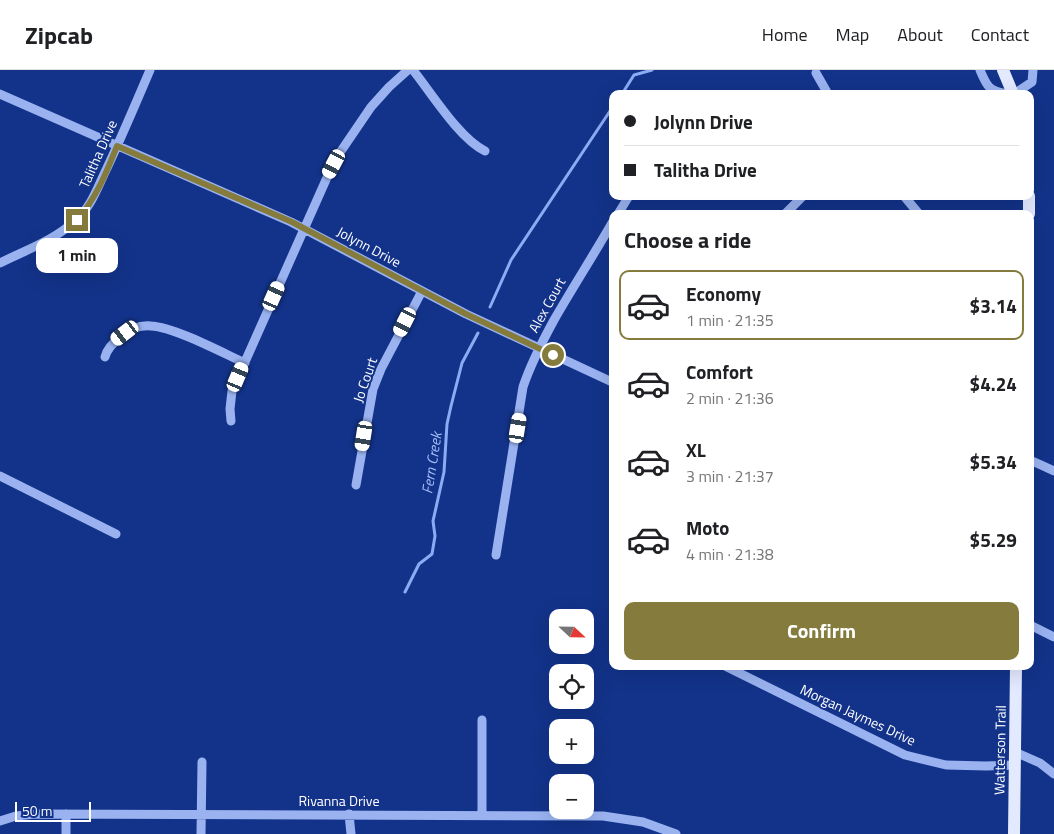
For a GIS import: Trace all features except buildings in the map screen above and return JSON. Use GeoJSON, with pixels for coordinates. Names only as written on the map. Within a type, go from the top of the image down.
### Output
{"type":"FeatureCollection","features":[{"type":"Feature","properties":{"kind":"main road"},"geometry":{"type":"LineString","coordinates":[[1004,70],[1012,90]]}},
{"type":"Feature","properties":{"kind":"main road","name":"Watterson Trail"},"geometry":{"type":"LineString","coordinates":[[1014,834],[1016,670]]}},
{"type":"Feature","properties":{"kind":"street","name":"Talitha Drive"},"geometry":{"type":"LineString","coordinates":[[0,263],[54,236],[77,220],[85,211],[94,196],[150,70]]}},
{"type":"Feature","properties":{"kind":"street"},"geometry":{"type":"LineString","coordinates":[[231,421],[232,391],[329,174],[352,132],[389,87],[408,70]]}},
{"type":"Feature","properties":{"kind":"street"},"geometry":{"type":"LineString","coordinates":[[413,70],[453,122],[476,146],[485,151]]}},
{"type":"Feature","properties":{"kind":"street"},"geometry":{"type":"LineString","coordinates":[[980,70],[986,85],[992,90]]}},
{"type":"Feature","properties":{"kind":"street"},"geometry":{"type":"LineString","coordinates":[[1020,90],[1032,82],[1032,70]]}},
{"type":"Feature","properties":{"kind":"street"},"geometry":{"type":"LineString","coordinates":[[816,73],[826,90]]}},
{"type":"Feature","properties":{"kind":"street","name":"Jolynn Drive"},"geometry":{"type":"LineString","coordinates":[[0,94],[292,222],[422,291],[538,349],[609,381]]}},
{"type":"Feature","properties":{"kind":"street"},"geometry":{"type":"LineString","coordinates":[[789,210],[799,200]]}},
{"type":"Feature","properties":{"kind":"street"},"geometry":{"type":"LineString","coordinates":[[907,200],[916,210]]}},
{"type":"Feature","properties":{"kind":"street","name":"Alex Court"},"geometry":{"type":"LineString","coordinates":[[496,555],[524,387],[529,368],[581,273],[609,229]]}},
{"type":"Feature","properties":{"kind":"street","name":"Jo Court"},"geometry":{"type":"LineString","coordinates":[[356,485],[373,389],[381,369],[422,291]]}},
{"type":"Feature","properties":{"kind":"street"},"geometry":{"type":"LineString","coordinates":[[106,357],[106,353],[125,333],[133,329],[150,326],[173,331],[244,363]]}},
{"type":"Feature","properties":{"kind":"street"},"geometry":{"type":"LineString","coordinates":[[1034,462],[1054,471]]}},
{"type":"Feature","properties":{"kind":"street"},"geometry":{"type":"LineString","coordinates":[[0,476],[116,534]]}},
{"type":"Feature","properties":{"kind":"street"},"geometry":{"type":"LineString","coordinates":[[1034,627],[1054,637]]}},
{"type":"Feature","properties":{"kind":"street","name":"Morgan Jaymes Drive"},"geometry":{"type":"LineString","coordinates":[[733,670],[905,755],[946,765],[986,766],[1015,759]]}},
{"type":"Feature","properties":{"kind":"street"},"geometry":{"type":"LineString","coordinates":[[482,720],[482,815]]}},
{"type":"Feature","properties":{"kind":"street"},"geometry":{"type":"LineString","coordinates":[[1015,759],[1040,763],[1054,774]]}},
{"type":"Feature","properties":{"kind":"street"},"geometry":{"type":"LineString","coordinates":[[201,834],[202,762]]}},
{"type":"Feature","properties":{"kind":"street","name":"Rivanna Drive"},"geometry":{"type":"LineString","coordinates":[[0,820],[35,814],[482,815],[620,818],[643,822],[676,834]]}},
{"type":"Feature","properties":{"kind":"street"},"geometry":{"type":"LineString","coordinates":[[66,814],[66,834]]}},
{"type":"Feature","properties":{"kind":"street"},"geometry":{"type":"LineString","coordinates":[[349,814],[351,834]]}},
{"type":"Feature","properties":{"kind":"waterway","name":"Fern Creek"},"geometry":{"type":"LineString","coordinates":[[625,90],[634,75],[652,70]]}},
{"type":"Feature","properties":{"kind":"waterway","name":"Fern Creek"},"geometry":{"type":"LineString","coordinates":[[490,307],[511,260],[609,113]]}},
{"type":"Feature","properties":{"kind":"waterway","name":"Fern Creek"},"geometry":{"type":"LineString","coordinates":[[405,592],[419,564],[432,554],[435,536],[433,521],[444,472],[447,424],[462,363],[478,333]]}},
{"type":"Feature","properties":{"kind":"route"},"geometry":{"type":"LineString","coordinates":[[77,220],[90,204],[117,146],[292,222],[466,314],[553,355]]}}]}
